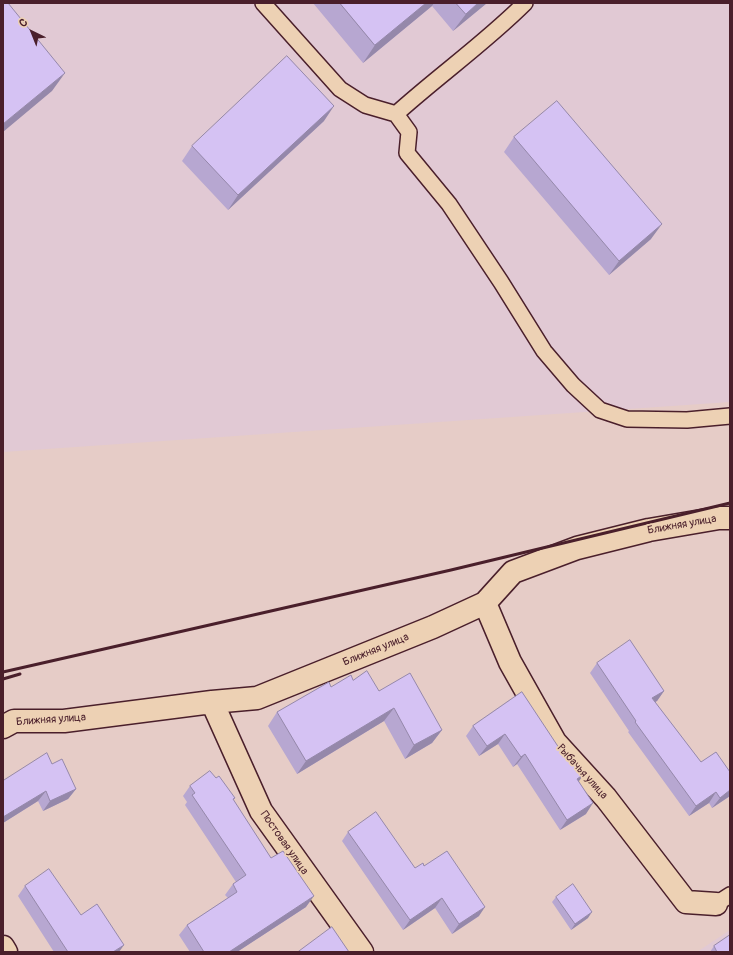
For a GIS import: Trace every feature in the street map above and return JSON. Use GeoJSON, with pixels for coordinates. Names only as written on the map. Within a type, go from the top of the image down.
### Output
{"type":"FeatureCollection","features":[{"type":"Feature","properties":{"kind":"street","name":"Ближняя улица"},"geometry":{"type":"LineString","coordinates":[[3,727],[14,721],[64,721],[212,702],[257,698],[434,626],[485,603],[513,572],[577,548],[648,530],[719,518],[730,518]]}},
{"type":"Feature","properties":{"kind":"street","name":"Рыбачья улица"},"geometry":{"type":"LineString","coordinates":[[485,603],[510,662],[555,742],[606,798],[686,902],[723,900]]}},
{"type":"Feature","properties":{"kind":"street","name":"Постовая улица"},"geometry":{"type":"LineString","coordinates":[[212,702],[261,811],[362,952]]}},
{"type":"Feature","properties":{"kind":"street"},"geometry":{"type":"LineString","coordinates":[[3,947],[6,952]]}},
{"type":"Feature","properties":{"kind":"lane"},"geometry":{"type":"LineString","coordinates":[[263,3],[340,89],[365,105],[396,114],[409,132],[407,153],[449,204],[501,282],[544,351],[573,385],[600,410],[627,419],[687,420],[730,416]]}},
{"type":"Feature","properties":{"kind":"lane"},"geometry":{"type":"LineString","coordinates":[[396,114],[506,21],[525,3]]}},
{"type":"Feature","properties":{"kind":"shaded area"},"geometry":{"type":"Polygon","coordinates":[[[3,3],[730,3],[730,402],[3,452],[3,3]]]}},
{"type":"Feature","properties":{"kind":"shaded area"},"geometry":{"type":"Polygon","coordinates":[[[730,930],[730,952],[697,952],[730,930]]]}},
{"type":"Feature","properties":{"kind":"building"},"geometry":{"type":"Polygon","coordinates":[[[3,3],[8,3],[65,73],[3,124],[3,3]]]}},
{"type":"Feature","properties":{"kind":"building"},"geometry":{"type":"Polygon","coordinates":[[[340,3],[426,3],[375,45],[340,3]]]}},
{"type":"Feature","properties":{"kind":"building"},"geometry":{"type":"Polygon","coordinates":[[[456,3],[478,3],[466,14],[456,3]]]}},
{"type":"Feature","properties":{"kind":"building"},"geometry":{"type":"Polygon","coordinates":[[[287,56],[334,106],[238,195],[192,146],[287,56]]]}},
{"type":"Feature","properties":{"kind":"building"},"geometry":{"type":"Polygon","coordinates":[[[557,101],[662,224],[619,261],[514,137],[557,101]]]}},
{"type":"Feature","properties":{"kind":"building"},"geometry":{"type":"Polygon","coordinates":[[[630,640],[664,691],[652,698],[701,762],[716,752],[730,772],[730,790],[720,798],[716,792],[696,806],[635,722],[636,721],[597,663],[630,640]]]}},
{"type":"Feature","properties":{"kind":"building"},"geometry":{"type":"Polygon","coordinates":[[[367,671],[379,691],[410,673],[442,730],[414,745],[394,708],[306,761],[277,712],[329,682],[331,687],[351,675],[353,680],[367,671]]]}},
{"type":"Feature","properties":{"kind":"building"},"geometry":{"type":"Polygon","coordinates":[[[522,692],[567,760],[569,758],[584,774],[577,779],[593,803],[567,820],[525,754],[521,757],[505,734],[487,746],[473,726],[522,692]]]}},
{"type":"Feature","properties":{"kind":"building"},"geometry":{"type":"Polygon","coordinates":[[[47,753],[52,764],[62,759],[76,789],[50,801],[46,791],[3,817],[3,781],[47,753]]]}},
{"type":"Feature","properties":{"kind":"building"},"geometry":{"type":"Polygon","coordinates":[[[210,771],[216,778],[219,776],[235,798],[233,799],[271,858],[283,851],[314,896],[229,952],[204,952],[187,925],[237,892],[233,884],[246,875],[192,795],[195,793],[190,786],[210,771]]]}},
{"type":"Feature","properties":{"kind":"building"},"geometry":{"type":"Polygon","coordinates":[[[376,812],[415,868],[423,863],[424,866],[447,851],[485,907],[459,924],[442,898],[410,920],[348,832],[376,812]]]}},
{"type":"Feature","properties":{"kind":"building"},"geometry":{"type":"Polygon","coordinates":[[[49,869],[81,915],[97,904],[124,945],[113,952],[68,952],[25,886],[49,869]]]}},
{"type":"Feature","properties":{"kind":"building"},"geometry":{"type":"Polygon","coordinates":[[[573,884],[592,912],[575,924],[556,897],[573,884]]]}},
{"type":"Feature","properties":{"kind":"building"},"geometry":{"type":"Polygon","coordinates":[[[332,927],[349,952],[298,952],[332,927]]]}},
{"type":"Feature","properties":{"kind":"building"},"geometry":{"type":"Polygon","coordinates":[[[730,935],[730,952],[717,952],[714,946],[730,935]]]}},
{"type":"Feature","properties":{"kind":"railway"},"geometry":{"type":"LineString","coordinates":[[3,672],[451,570],[730,503]]}},
{"type":"Feature","properties":{"kind":"railway"},"geometry":{"type":"LineString","coordinates":[[3,679],[20,674]]}}]}
